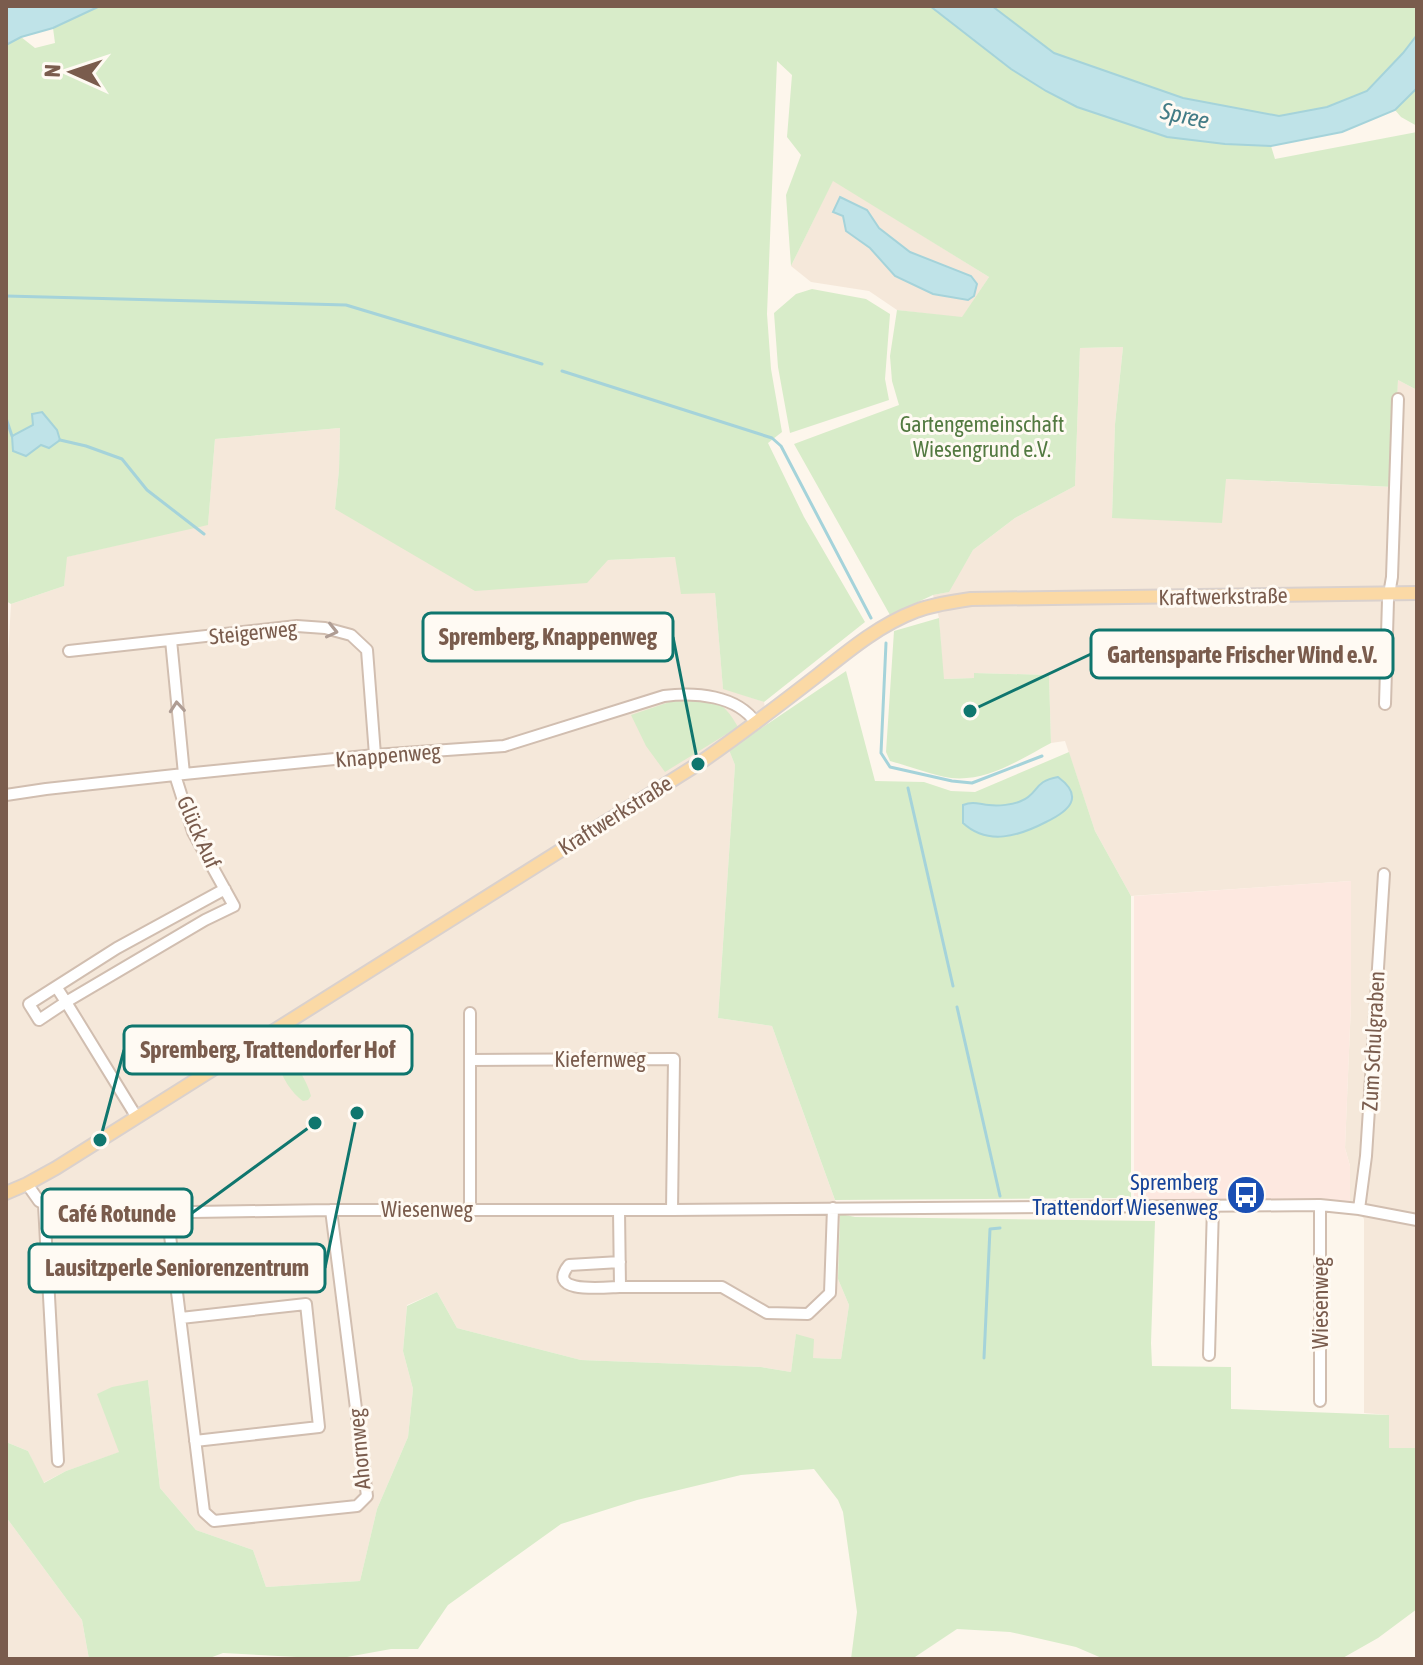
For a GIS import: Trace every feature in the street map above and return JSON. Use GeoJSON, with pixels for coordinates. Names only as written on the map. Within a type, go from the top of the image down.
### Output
{"type":"FeatureCollection","features":[{"type":"Feature","properties":{"kind":"main road","name":"Kraftwerkstraße"},"geometry":{"type":"LineString","coordinates":[[6,1193],[27,1184],[684,773],[756,723],[860,643],[886,625],[915,611],[971,599],[1417,593]]}},
{"type":"Feature","properties":{"kind":"street"},"geometry":{"type":"LineString","coordinates":[[1385,704],[1398,399]]}},
{"type":"Feature","properties":{"kind":"street","name":"Steigerweg"},"geometry":{"type":"LineString","coordinates":[[69,651],[297,626],[325,628],[351,635],[367,650],[375,755]]}},
{"type":"Feature","properties":{"kind":"street"},"geometry":{"type":"LineString","coordinates":[[171,640],[179,774]]}},
{"type":"Feature","properties":{"kind":"street","name":"Knappenweg"},"geometry":{"type":"LineString","coordinates":[[6,795],[179,774],[504,746],[664,696],[683,694],[733,704],[748,713],[756,723]]}},
{"type":"Feature","properties":{"kind":"street","name":"Glück Auf"},"geometry":{"type":"LineString","coordinates":[[179,774],[193,832],[225,889],[234,906],[128,965],[39,1020],[29,1004],[117,948],[225,889]]}},
{"type":"Feature","properties":{"kind":"street","name":"Zum Schulgraben"},"geometry":{"type":"LineString","coordinates":[[1359,1209],[1366,1156],[1384,874]]}},
{"type":"Feature","properties":{"kind":"street","name":"Glück Auf"},"geometry":{"type":"LineString","coordinates":[[195,904],[205,920]]}},
{"type":"Feature","properties":{"kind":"street"},"geometry":{"type":"LineString","coordinates":[[117,948],[128,965]]}},
{"type":"Feature","properties":{"kind":"street"},"geometry":{"type":"LineString","coordinates":[[57,988],[136,1116]]}},
{"type":"Feature","properties":{"kind":"street"},"geometry":{"type":"LineString","coordinates":[[470,1013],[470,1209]]}},
{"type":"Feature","properties":{"kind":"street","name":"Kiefernweg"},"geometry":{"type":"LineString","coordinates":[[470,1060],[674,1059],[672,1210]]}},
{"type":"Feature","properties":{"kind":"street"},"geometry":{"type":"LineString","coordinates":[[27,1184],[44,1205],[58,1461]]}},
{"type":"Feature","properties":{"kind":"street","name":"Wiesenweg"},"geometry":{"type":"LineString","coordinates":[[44,1205],[64,1211],[167,1211],[1320,1205],[1417,1220]]}},
{"type":"Feature","properties":{"kind":"street","name":"Wiesenweg"},"geometry":{"type":"LineString","coordinates":[[1320,1205],[1320,1401]]}},
{"type":"Feature","properties":{"kind":"street"},"geometry":{"type":"LineString","coordinates":[[1209,1355],[1213,1206]]}},
{"type":"Feature","properties":{"kind":"street"},"geometry":{"type":"LineString","coordinates":[[620,1262],[569,1265],[564,1277],[568,1284],[576,1288],[722,1287],[767,1313],[808,1314],[830,1293],[833,1208]]}},
{"type":"Feature","properties":{"kind":"street","name":"Ahornweg"},"geometry":{"type":"LineString","coordinates":[[195,1441],[204,1512],[214,1521],[357,1506],[367,1496],[331,1210]]}},
{"type":"Feature","properties":{"kind":"street"},"geometry":{"type":"LineString","coordinates":[[619,1210],[620,1287]]}},
{"type":"Feature","properties":{"kind":"street"},"geometry":{"type":"LineString","coordinates":[[167,1211],[195,1441],[319,1427],[306,1304],[181,1318]]}},
{"type":"Feature","properties":{"kind":"shaded area"},"geometry":{"type":"Polygon","coordinates":[[[833,180],[989,277],[962,318],[897,310],[869,291],[811,282],[791,266],[833,180]]]}},
{"type":"Feature","properties":{"kind":"shaded area"},"geometry":{"type":"Polygon","coordinates":[[[1123,347],[1115,424],[1112,518],[1225,479],[1392,487],[1398,380],[1417,390],[1417,1448],[1389,1448],[1389,1415],[1364,1413],[1364,1219],[1350,1202],[1350,1166],[1345,1148],[1351,1003],[1351,881],[1131,896],[1095,831],[1065,741],[1051,743],[1049,675],[974,673],[974,678],[943,679],[939,618],[933,595],[948,592],[973,550],[1015,518],[1075,486],[1080,348],[1123,347]]]}},
{"type":"Feature","properties":{"kind":"shaded area"},"geometry":{"type":"Polygon","coordinates":[[[340,428],[335,509],[608,560],[676,557],[715,593],[723,688],[764,702],[768,725],[729,750],[735,765],[718,1018],[772,1026],[840,1214],[838,1279],[849,1305],[841,1359],[813,1358],[796,1335],[791,1372],[761,1367],[581,1360],[457,1328],[437,1292],[407,1305],[403,1351],[413,1389],[408,1437],[377,1509],[360,1581],[266,1587],[253,1550],[196,1530],[160,1488],[148,1380],[120,1452],[66,1471],[43,1483],[28,1451],[6,1442],[6,657],[11,604],[64,586],[66,557],[208,524],[215,439],[340,428]]]}},
{"type":"Feature","properties":{"kind":"shaded area"},"geometry":{"type":"Polygon","coordinates":[[[1351,881],[1351,1003],[1345,1148],[1350,1166],[1350,1202],[1134,1202],[1134,896],[1351,881]]]}},
{"type":"Feature","properties":{"kind":"shaded area"},"geometry":{"type":"Polygon","coordinates":[[[6,1517],[82,1620],[89,1659],[6,1659],[6,1517]]]}},
{"type":"Feature","properties":{"kind":"green space","name":"Gartengemeinschaft Wiesengrund e.V."},"geometry":{"type":"Polygon","coordinates":[[[100,6],[930,6],[1011,69],[1225,144],[1271,146],[1275,159],[1417,132],[1417,390],[1398,380],[1393,487],[1226,479],[1222,523],[1112,518],[1115,424],[1123,347],[1080,348],[1075,486],[1015,518],[973,550],[949,592],[933,595],[890,615],[794,444],[899,405],[892,381],[890,356],[897,310],[962,317],[989,277],[833,181],[791,266],[786,195],[801,155],[787,137],[792,75],[777,61],[767,314],[771,369],[782,432],[768,443],[804,517],[865,622],[764,702],[723,689],[715,593],[681,594],[675,557],[608,560],[587,583],[475,591],[335,509],[340,428],[215,439],[208,525],[67,557],[64,586],[11,604],[6,601],[6,45],[21,37],[35,48],[55,43],[53,28],[100,6]]]}},
{"type":"Feature","properties":{"kind":"green space"},"geometry":{"type":"Polygon","coordinates":[[[992,6],[1417,6],[1417,35],[1367,91],[1327,107],[1279,116],[1183,98],[1054,53],[992,6]]]}},
{"type":"Feature","properties":{"kind":"green space"},"geometry":{"type":"Polygon","coordinates":[[[1417,88],[1417,126],[1395,110],[1417,88]]]}},
{"type":"Feature","properties":{"kind":"green space"},"geometry":{"type":"Polygon","coordinates":[[[812,289],[866,299],[890,314],[885,379],[889,400],[790,433],[778,367],[774,313],[796,294],[812,289]]]}},
{"type":"Feature","properties":{"kind":"green space"},"geometry":{"type":"Polygon","coordinates":[[[939,618],[944,679],[974,678],[974,673],[1049,675],[1051,743],[991,773],[964,778],[943,777],[890,761],[886,752],[894,631],[939,618]]]}},
{"type":"Feature","properties":{"kind":"green space"},"geometry":{"type":"Polygon","coordinates":[[[846,671],[875,781],[924,782],[951,791],[975,792],[1069,752],[1095,831],[1131,896],[1131,1198],[835,1200],[772,1026],[718,1018],[735,765],[729,750],[846,671]]]}},
{"type":"Feature","properties":{"kind":"green space"},"geometry":{"type":"Polygon","coordinates":[[[684,697],[717,703],[738,727],[665,772],[646,746],[631,715],[684,697]]]}},
{"type":"Feature","properties":{"kind":"green space"},"geometry":{"type":"Polygon","coordinates":[[[285,1057],[304,1079],[311,1096],[308,1100],[299,1098],[283,1077],[279,1060],[285,1057]]]}},
{"type":"Feature","properties":{"kind":"green space"},"geometry":{"type":"Polygon","coordinates":[[[840,1214],[855,1217],[1155,1221],[1152,1366],[1231,1367],[1231,1409],[1389,1415],[1389,1448],[1417,1448],[1417,1609],[1378,1638],[1341,1659],[1104,1659],[1076,1647],[1010,1632],[957,1629],[912,1659],[851,1659],[857,1612],[843,1512],[838,1500],[814,1469],[741,1475],[637,1500],[561,1524],[448,1605],[418,1649],[391,1649],[336,1659],[223,1653],[207,1659],[89,1659],[82,1620],[6,1517],[6,1442],[28,1451],[44,1483],[66,1471],[119,1452],[97,1394],[112,1387],[148,1380],[160,1488],[196,1530],[253,1550],[266,1587],[360,1581],[377,1509],[408,1437],[413,1389],[403,1351],[407,1306],[437,1292],[457,1328],[581,1360],[761,1367],[791,1372],[796,1334],[814,1339],[813,1358],[841,1359],[849,1305],[838,1279],[840,1214]]]}},
{"type":"Feature","properties":{"kind":"water"},"geometry":{"type":"Polygon","coordinates":[[[6,6],[100,6],[6,45],[6,6]]]}},
{"type":"Feature","properties":{"kind":"water","name":"Spree"},"geometry":{"type":"Polygon","coordinates":[[[930,6],[992,6],[1054,53],[1183,98],[1279,116],[1327,107],[1367,91],[1417,35],[1417,88],[1395,110],[1342,132],[1271,146],[1167,137],[1077,107],[1046,91],[1011,69],[930,6]]]}},
{"type":"Feature","properties":{"kind":"water"},"geometry":{"type":"Polygon","coordinates":[[[840,197],[867,210],[879,228],[910,252],[971,276],[977,284],[974,296],[968,300],[933,294],[895,276],[870,248],[846,231],[843,216],[833,212],[840,197]]]}},
{"type":"Feature","properties":{"kind":"water"},"geometry":{"type":"Polygon","coordinates":[[[42,412],[57,430],[60,440],[49,448],[41,445],[26,456],[13,451],[12,436],[33,425],[32,414],[42,412]]]}},
{"type":"Feature","properties":{"kind":"water"},"geometry":{"type":"Polygon","coordinates":[[[1058,777],[1071,791],[1071,803],[1054,818],[1036,827],[1014,835],[993,836],[983,835],[963,823],[963,805],[1018,802],[1031,795],[1044,781],[1058,777]]]}},
{"type":"Feature","properties":{"kind":"waterway"},"geometry":{"type":"LineString","coordinates":[[6,296],[346,305],[542,364]]}},
{"type":"Feature","properties":{"kind":"waterway"},"geometry":{"type":"LineString","coordinates":[[562,371],[772,438],[781,446],[871,618]]}},
{"type":"Feature","properties":{"kind":"waterway"},"geometry":{"type":"LineString","coordinates":[[6,418],[12,436]]}},
{"type":"Feature","properties":{"kind":"waterway"},"geometry":{"type":"LineString","coordinates":[[60,440],[122,459],[147,490],[204,534]]}},
{"type":"Feature","properties":{"kind":"waterway"},"geometry":{"type":"LineString","coordinates":[[886,643],[881,753],[890,767],[972,783],[1042,756]]}},
{"type":"Feature","properties":{"kind":"waterway"},"geometry":{"type":"LineString","coordinates":[[908,788],[953,986]]}},
{"type":"Feature","properties":{"kind":"waterway"},"geometry":{"type":"LineString","coordinates":[[957,1007],[1000,1196]]}},
{"type":"Feature","properties":{"kind":"waterway"},"geometry":{"type":"LineString","coordinates":[[984,1358],[990,1229],[1000,1228]]}},
{"type":"Feature","properties":{"kind":"place","name":"Gartensparte Frischer Wind e.V."},"geometry":{"type":"Point","coordinates":[970,711]}},
{"type":"Feature","properties":{"kind":"place","name":"Spremberg, Knappenweg"},"geometry":{"type":"Point","coordinates":[698,764]}},
{"type":"Feature","properties":{"kind":"place","name":"Lausitzperle Seniorenzentrum"},"geometry":{"type":"Point","coordinates":[357,1113]}},
{"type":"Feature","properties":{"kind":"place","name":"Café Rotunde"},"geometry":{"type":"Point","coordinates":[315,1123]}},
{"type":"Feature","properties":{"kind":"place","name":"Spremberg, Trattendorfer Hof"},"geometry":{"type":"Point","coordinates":[100,1140]}},
{"type":"Feature","properties":{"kind":"place","name":"Spremberg Trattendorf Wiesenweg"},"geometry":{"type":"Point","coordinates":[1246,1195]}}]}
